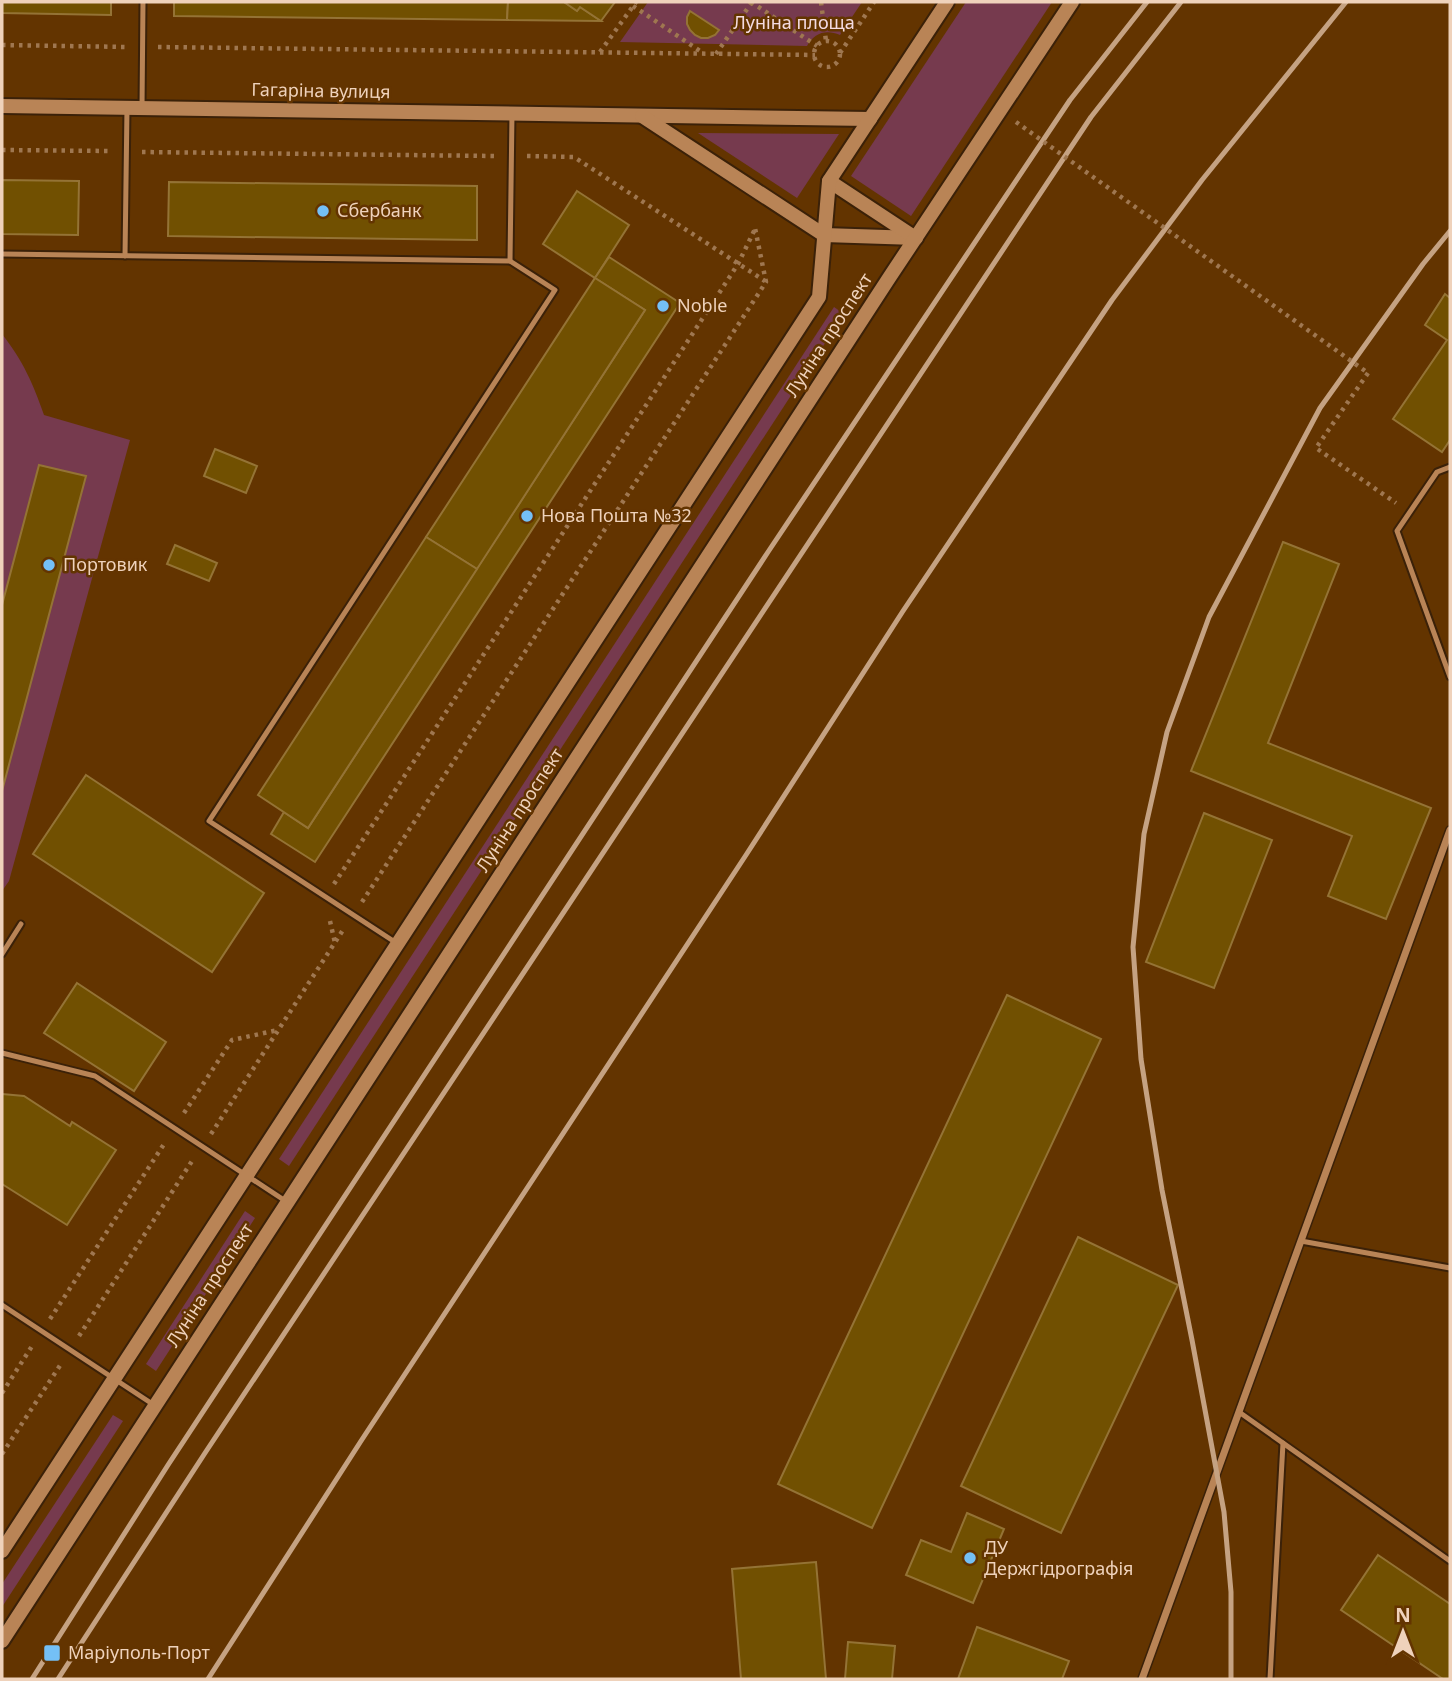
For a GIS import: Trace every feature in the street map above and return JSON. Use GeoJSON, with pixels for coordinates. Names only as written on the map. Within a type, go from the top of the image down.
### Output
{"type":"FeatureCollection","features":[{"type":"Feature","properties":{"kind":"main road","name":"Луніна проспект"},"geometry":{"type":"LineString","coordinates":[[2,1551],[819,297],[829,181],[947,2]]}},
{"type":"Feature","properties":{"kind":"main road","name":"Луніна проспект"},"geometry":{"type":"LineString","coordinates":[[2,1641],[1072,2]]}},
{"type":"Feature","properties":{"kind":"main road","name":"Гагаріна вулиця"},"geometry":{"type":"LineString","coordinates":[[2,106],[870,119]]}},
{"type":"Feature","properties":{"kind":"main road"},"geometry":{"type":"LineString","coordinates":[[640,115],[824,235],[916,238]]}},
{"type":"Feature","properties":{"kind":"main road"},"geometry":{"type":"LineString","coordinates":[[829,181],[916,238]]}},
{"type":"Feature","properties":{"kind":"street"},"geometry":{"type":"LineString","coordinates":[[1142,1679],[1450,830]]}},
{"type":"Feature","properties":{"kind":"lane"},"geometry":{"type":"LineString","coordinates":[[142,108],[143,2]]}},
{"type":"Feature","properties":{"kind":"lane"},"geometry":{"type":"LineString","coordinates":[[125,256],[127,108]]}},
{"type":"Feature","properties":{"kind":"lane"},"geometry":{"type":"LineString","coordinates":[[510,261],[512,113]]}},
{"type":"Feature","properties":{"kind":"lane"},"geometry":{"type":"LineString","coordinates":[[2,254],[510,261],[555,290],[209,821],[398,944]]}},
{"type":"Feature","properties":{"kind":"lane"},"geometry":{"type":"LineString","coordinates":[[1450,467],[1437,472],[1397,531],[1450,677]]}},
{"type":"Feature","properties":{"kind":"lane"},"geometry":{"type":"LineString","coordinates":[[2,954],[21,924]]}},
{"type":"Feature","properties":{"kind":"lane"},"geometry":{"type":"LineString","coordinates":[[2,1053],[95,1076],[288,1202]]}},
{"type":"Feature","properties":{"kind":"lane"},"geometry":{"type":"LineString","coordinates":[[1301,1241],[1450,1268]]}},
{"type":"Feature","properties":{"kind":"lane"},"geometry":{"type":"LineString","coordinates":[[2,1305],[155,1406]]}},
{"type":"Feature","properties":{"kind":"lane"},"geometry":{"type":"LineString","coordinates":[[1239,1412],[1450,1561]]}},
{"type":"Feature","properties":{"kind":"lane"},"geometry":{"type":"LineString","coordinates":[[1270,1679],[1283,1443]]}},
{"type":"Feature","properties":{"kind":"path"},"geometry":{"type":"LineString","coordinates":[[716,54],[752,2],[817,46]]}},
{"type":"Feature","properties":{"kind":"path"},"geometry":{"type":"LineString","coordinates":[[821,2],[827,41]]}},
{"type":"Feature","properties":{"kind":"path"},"geometry":{"type":"LineString","coordinates":[[817,46],[815,55],[818,62],[825,66],[836,63],[874,2]]}},
{"type":"Feature","properties":{"kind":"path"},"geometry":{"type":"LineString","coordinates":[[600,53],[635,4],[704,54]]}},
{"type":"Feature","properties":{"kind":"path"},"geometry":{"type":"LineString","coordinates":[[817,46],[827,41],[834,43],[840,53]]}},
{"type":"Feature","properties":{"kind":"path"},"geometry":{"type":"LineString","coordinates":[[2,45],[815,55]]}},
{"type":"Feature","properties":{"kind":"path"},"geometry":{"type":"LineString","coordinates":[[1016,122],[1368,373],[1317,448],[1409,513]]}},
{"type":"Feature","properties":{"kind":"path"},"geometry":{"type":"LineString","coordinates":[[2,150],[574,157],[766,282]]}},
{"type":"Feature","properties":{"kind":"path"},"geometry":{"type":"LineString","coordinates":[[2,1454],[766,282],[755,228],[738,264],[325,897]]}},
{"type":"Feature","properties":{"kind":"path"},"geometry":{"type":"LineString","coordinates":[[2,1393],[232,1040],[279,1030]]}},
{"type":"Feature","properties":{"kind":"green space","name":"Луніна площа"},"geometry":{"type":"Polygon","coordinates":[[[648,2],[862,2],[840,35],[821,33],[807,46],[620,42],[648,2]]]}},
{"type":"Feature","properties":{"kind":"green space"},"geometry":{"type":"Polygon","coordinates":[[[966,2],[1052,2],[911,216],[851,176],[966,2]]]}},
{"type":"Feature","properties":{"kind":"green space"},"geometry":{"type":"Polygon","coordinates":[[[698,133],[839,134],[797,198],[698,133]]]}},
{"type":"Feature","properties":{"kind":"green space"},"geometry":{"type":"Polygon","coordinates":[[[834,307],[844,314],[289,1166],[279,1159],[834,307]]]}},
{"type":"Feature","properties":{"kind":"green space","name":"Портовик"},"geometry":{"type":"Polygon","coordinates":[[[2,334],[27,373],[44,415],[130,440],[9,881],[2,891],[2,334]]]}},
{"type":"Feature","properties":{"kind":"green space"},"geometry":{"type":"Polygon","coordinates":[[[245,1211],[255,1218],[156,1371],[146,1364],[245,1211]]]}},
{"type":"Feature","properties":{"kind":"green space"},"geometry":{"type":"Polygon","coordinates":[[[113,1415],[123,1421],[2,1607],[2,1584],[113,1415]]]}},
{"type":"Feature","properties":{"kind":"building"},"geometry":{"type":"Polygon","coordinates":[[[2,2],[111,2],[111,15],[2,13],[2,2]]]}},
{"type":"Feature","properties":{"kind":"building"},"geometry":{"type":"Polygon","coordinates":[[[174,2],[508,2],[507,20],[174,16],[174,2]]]}},
{"type":"Feature","properties":{"kind":"building"},"geometry":{"type":"Polygon","coordinates":[[[508,2],[564,2],[577,11],[580,7],[601,21],[507,20],[508,2]]]}},
{"type":"Feature","properties":{"kind":"building"},"geometry":{"type":"Polygon","coordinates":[[[564,2],[615,2],[601,21],[580,7],[577,11],[564,2]]]}},
{"type":"Feature","properties":{"kind":"building"},"geometry":{"type":"Polygon","coordinates":[[[690,11],[719,30],[708,38],[695,35],[687,24],[690,11]]]}},
{"type":"Feature","properties":{"kind":"building"},"geometry":{"type":"Polygon","coordinates":[[[2,180],[79,181],[78,235],[2,234],[2,180]]]}},
{"type":"Feature","properties":{"kind":"building"},"geometry":{"type":"Polygon","coordinates":[[[169,182],[477,186],[477,240],[168,236],[169,182]]]}},
{"type":"Feature","properties":{"kind":"building"},"geometry":{"type":"Polygon","coordinates":[[[577,191],[629,225],[595,278],[543,244],[577,191]]]}},
{"type":"Feature","properties":{"kind":"building"},"geometry":{"type":"Polygon","coordinates":[[[609,257],[680,303],[315,862],[271,834],[284,812],[308,828],[645,310],[595,278],[609,257]]]}},
{"type":"Feature","properties":{"kind":"building"},"geometry":{"type":"Polygon","coordinates":[[[595,278],[645,310],[477,569],[426,537],[595,278]]]}},
{"type":"Feature","properties":{"kind":"building"},"geometry":{"type":"Polygon","coordinates":[[[1445,294],[1450,298],[1450,440],[1442,452],[1393,419],[1447,340],[1425,325],[1445,294]]]}},
{"type":"Feature","properties":{"kind":"building"},"geometry":{"type":"Polygon","coordinates":[[[215,449],[257,466],[246,493],[204,476],[215,449]]]}},
{"type":"Feature","properties":{"kind":"building"},"geometry":{"type":"Polygon","coordinates":[[[39,465],[86,476],[2,791],[2,605],[39,465]]]}},
{"type":"Feature","properties":{"kind":"building"},"geometry":{"type":"Polygon","coordinates":[[[426,537],[477,569],[308,828],[258,795],[426,537]]]}},
{"type":"Feature","properties":{"kind":"building"},"geometry":{"type":"Polygon","coordinates":[[[1283,542],[1339,564],[1268,743],[1431,808],[1386,919],[1328,896],[1352,836],[1191,771],[1283,542]]]}},
{"type":"Feature","properties":{"kind":"building"},"geometry":{"type":"Polygon","coordinates":[[[175,545],[217,563],[209,581],[167,564],[175,545]]]}},
{"type":"Feature","properties":{"kind":"building"},"geometry":{"type":"Polygon","coordinates":[[[86,775],[264,893],[212,972],[33,854],[86,775]]]}},
{"type":"Feature","properties":{"kind":"building"},"geometry":{"type":"Polygon","coordinates":[[[1204,813],[1272,840],[1214,988],[1146,962],[1204,813]]]}},
{"type":"Feature","properties":{"kind":"building"},"geometry":{"type":"Polygon","coordinates":[[[77,983],[166,1042],[134,1091],[44,1033],[77,983]]]}},
{"type":"Feature","properties":{"kind":"building"},"geometry":{"type":"Polygon","coordinates":[[[1007,995],[1101,1039],[872,1528],[778,1484],[1007,995]]]}},
{"type":"Feature","properties":{"kind":"building"},"geometry":{"type":"Polygon","coordinates":[[[2,1094],[24,1096],[70,1126],[72,1122],[116,1150],[67,1225],[2,1184],[2,1094]]]}},
{"type":"Feature","properties":{"kind":"building"},"geometry":{"type":"Polygon","coordinates":[[[1078,1237],[1178,1285],[1061,1533],[961,1486],[1078,1237]]]}},
{"type":"Feature","properties":{"kind":"building"},"geometry":{"type":"Polygon","coordinates":[[[967,1513],[1004,1529],[973,1603],[906,1575],[921,1540],[951,1552],[967,1513]]]}},
{"type":"Feature","properties":{"kind":"building"},"geometry":{"type":"Polygon","coordinates":[[[1378,1555],[1450,1604],[1450,1679],[1443,1679],[1341,1610],[1378,1555]]]}},
{"type":"Feature","properties":{"kind":"building"},"geometry":{"type":"Polygon","coordinates":[[[816,1562],[826,1679],[741,1679],[732,1569],[816,1562]]]}},
{"type":"Feature","properties":{"kind":"building"},"geometry":{"type":"Polygon","coordinates":[[[977,1627],[1069,1661],[1062,1679],[958,1679],[977,1627]]]}},
{"type":"Feature","properties":{"kind":"building"},"geometry":{"type":"Polygon","coordinates":[[[848,1642],[895,1646],[892,1679],[845,1679],[848,1642]]]}},
{"type":"Feature","properties":{"kind":"railway"},"geometry":{"type":"LineString","coordinates":[[32,1679],[168,1465],[768,552],[1070,100],[1147,2]]}},
{"type":"Feature","properties":{"kind":"railway"},"geometry":{"type":"LineString","coordinates":[[58,1679],[1091,117],[1181,2]]}},
{"type":"Feature","properties":{"kind":"railway"},"geometry":{"type":"LineString","coordinates":[[208,1679],[903,611],[1112,300],[1202,180],[1346,2]]}},
{"type":"Feature","properties":{"kind":"railway"},"geometry":{"type":"LineString","coordinates":[[1231,1679],[1231,1592],[1224,1512],[1162,1190],[1141,1059],[1133,947],[1144,834],[1167,732],[1209,617],[1320,408],[1423,264],[1450,231]]}},
{"type":"Feature","properties":{"kind":"place","name":"Сбербанк"},"geometry":{"type":"Point","coordinates":[323,211]}},
{"type":"Feature","properties":{"kind":"place","name":"Noble"},"geometry":{"type":"Point","coordinates":[663,306]}},
{"type":"Feature","properties":{"kind":"place","name":"Нова Пошта №32"},"geometry":{"type":"Point","coordinates":[527,516]}},
{"type":"Feature","properties":{"kind":"place","name":"Портовик"},"geometry":{"type":"Point","coordinates":[49,565]}},
{"type":"Feature","properties":{"kind":"place","name":"ДУ Держгідрографія"},"geometry":{"type":"Point","coordinates":[970,1558]}},
{"type":"Feature","properties":{"kind":"place","name":"Маріуполь-Порт"},"geometry":{"type":"Point","coordinates":[52,1653]}}]}
